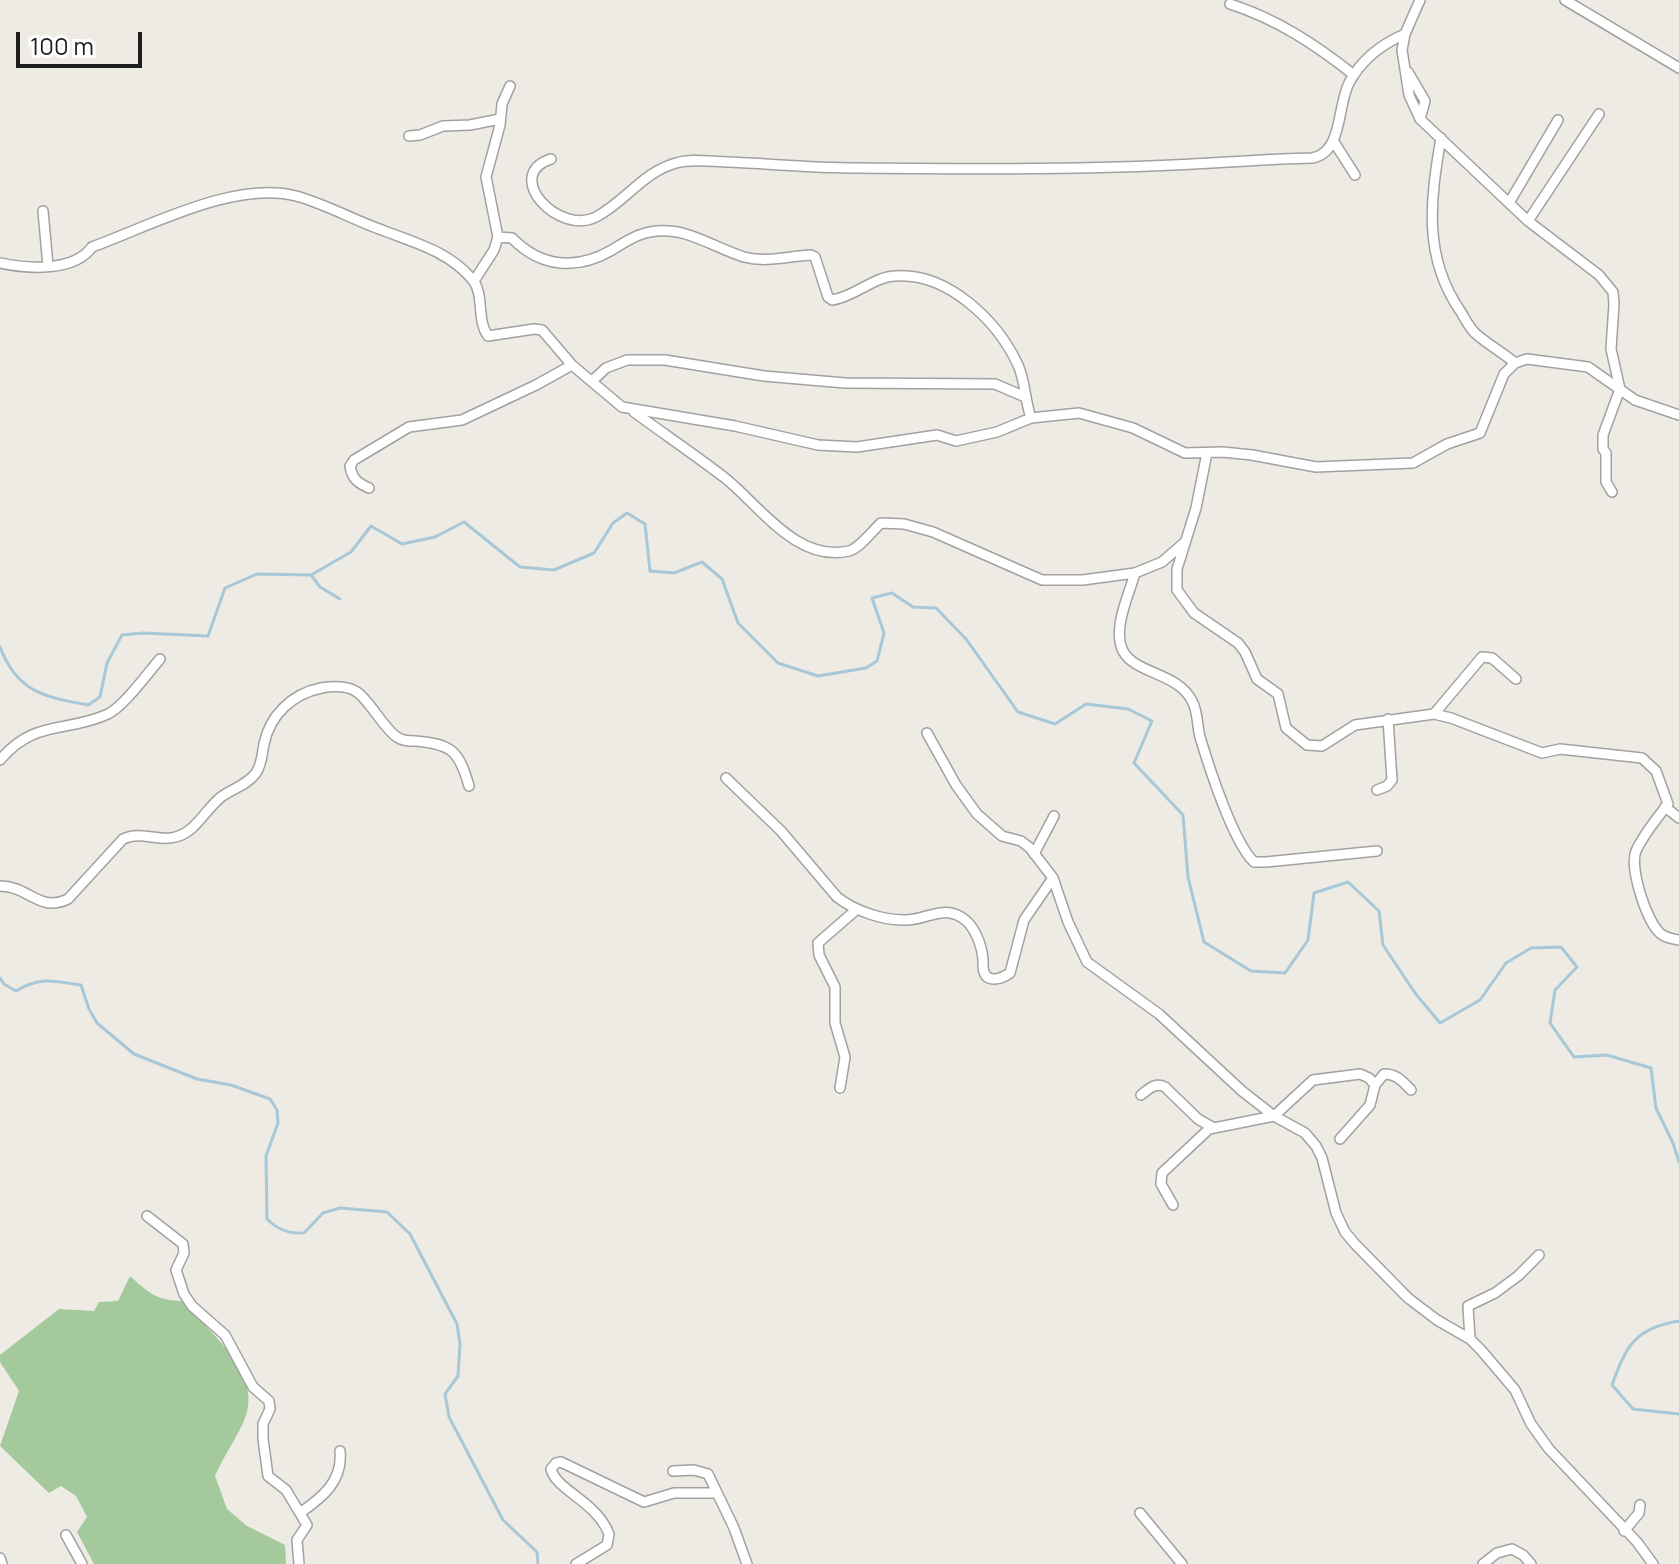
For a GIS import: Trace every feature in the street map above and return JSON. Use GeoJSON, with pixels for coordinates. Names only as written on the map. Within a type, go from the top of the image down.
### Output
{"type":"FeatureCollection","features":[{"type":"Feature","properties":{"kind":"street"},"geometry":{"type":"LineString","coordinates":[[1420,0],[1405,34],[1402,50],[1409,95],[1420,119],[1528,221],[1599,275],[1613,292],[1611,349],[1620,389],[1603,435],[1606,482],[1612,492]]}},
{"type":"Feature","properties":{"kind":"street"},"geometry":{"type":"LineString","coordinates":[[1565,0],[1679,68]]}},
{"type":"Feature","properties":{"kind":"street"},"geometry":{"type":"LineString","coordinates":[[1230,4],[1292,31],[1354,75]]}},
{"type":"Feature","properties":{"kind":"street"},"geometry":{"type":"LineString","coordinates":[[551,159],[535,171],[532,182],[534,192],[551,211],[567,219],[582,221],[600,214],[654,172],[685,161],[853,168],[1171,165],[1312,158],[1325,154],[1334,142],[1344,96],[1354,75],[1379,47],[1405,34]]}},
{"type":"Feature","properties":{"kind":"street"},"geometry":{"type":"LineString","coordinates":[[474,281],[494,250],[498,237],[486,177],[502,104],[510,86]]}},
{"type":"Feature","properties":{"kind":"street"},"geometry":{"type":"LineString","coordinates":[[1528,221],[1599,114]]}},
{"type":"Feature","properties":{"kind":"street"},"geometry":{"type":"LineString","coordinates":[[409,136],[443,126],[500,119]]}},
{"type":"Feature","properties":{"kind":"street"},"geometry":{"type":"LineString","coordinates":[[1509,203],[1558,120]]}},
{"type":"Feature","properties":{"kind":"street"},"geometry":{"type":"LineString","coordinates":[[1441,138],[1434,184],[1432,229],[1439,274],[1473,330],[1515,363]]}},
{"type":"Feature","properties":{"kind":"street"},"geometry":{"type":"LineString","coordinates":[[1334,142],[1355,175]]}},
{"type":"Feature","properties":{"kind":"street"},"geometry":{"type":"LineString","coordinates":[[0,263],[48,266],[80,260],[92,247],[214,202],[246,194],[271,192],[299,197],[442,253],[474,281],[481,321],[488,336],[542,330],[572,365],[615,403],[632,410],[735,426],[796,442],[845,447],[937,435],[956,441],[972,439],[1031,418],[1084,414],[1133,428],[1177,451],[1195,454],[1252,455],[1311,467],[1413,463],[1447,444],[1480,433],[1501,378],[1515,363],[1527,359],[1577,364],[1595,371],[1635,400],[1679,415]]}},
{"type":"Feature","properties":{"kind":"street"},"geometry":{"type":"LineString","coordinates":[[43,211],[48,266]]}},
{"type":"Feature","properties":{"kind":"street"},"geometry":{"type":"LineString","coordinates":[[498,237],[512,238],[526,252],[553,263],[591,259],[636,235],[660,231],[679,232],[747,257],[770,260],[811,255],[815,257],[828,297],[833,300],[892,276],[932,281],[967,302],[988,322],[1019,367],[1023,396],[1031,418]]}},
{"type":"Feature","properties":{"kind":"street"},"geometry":{"type":"LineString","coordinates":[[592,381],[606,368],[627,360],[665,360],[764,376],[845,383],[995,384],[1023,396]]}},
{"type":"Feature","properties":{"kind":"street"},"geometry":{"type":"LineString","coordinates":[[369,488],[358,483],[351,474],[350,466],[354,460],[393,435],[409,427],[462,420],[572,365]]}},
{"type":"Feature","properties":{"kind":"street"},"geometry":{"type":"LineString","coordinates":[[632,410],[728,480],[781,530],[810,547],[834,552],[852,551],[881,523],[891,523],[933,532],[1042,580],[1083,580],[1135,573],[1162,562],[1187,541]]}},
{"type":"Feature","properties":{"kind":"street"},"geometry":{"type":"LineString","coordinates":[[1207,453],[1176,578],[1179,594],[1201,619],[1241,647],[1257,679],[1278,694],[1285,725],[1298,740],[1307,745],[1322,746],[1355,725],[1434,714],[1542,753],[1560,749],[1642,758],[1656,771],[1667,805],[1679,818]]}},
{"type":"Feature","properties":{"kind":"street"},"geometry":{"type":"LineString","coordinates":[[1135,573],[1122,617],[1122,649],[1130,661],[1161,674],[1192,700],[1205,750],[1235,832],[1254,862],[1377,851]]}},
{"type":"Feature","properties":{"kind":"street"},"geometry":{"type":"LineString","coordinates":[[1434,714],[1482,657],[1492,658],[1516,679]]}},
{"type":"Feature","properties":{"kind":"street"},"geometry":{"type":"LineString","coordinates":[[0,760],[16,744],[36,732],[80,723],[113,711],[160,659]]}},
{"type":"Feature","properties":{"kind":"street"},"geometry":{"type":"LineString","coordinates":[[0,886],[16,888],[44,904],[58,905],[68,899],[127,836],[162,839],[182,834],[218,799],[238,789],[257,772],[269,730],[286,705],[302,694],[321,688],[337,686],[357,692],[397,737],[434,743],[454,751],[469,786]]}},
{"type":"Feature","properties":{"kind":"street"},"geometry":{"type":"LineString","coordinates":[[1377,790],[1392,780],[1388,719]]}},
{"type":"Feature","properties":{"kind":"street"},"geometry":{"type":"LineString","coordinates":[[927,733],[956,785],[977,814],[1002,836],[1021,841],[1053,878],[1068,922],[1090,965],[1159,1014],[1242,1091],[1274,1116],[1305,1133],[1316,1146],[1330,1182],[1336,1213],[1345,1232],[1408,1298],[1470,1339],[1515,1390],[1531,1424],[1549,1449],[1637,1542],[1653,1564]]}},
{"type":"Feature","properties":{"kind":"street"},"geometry":{"type":"LineString","coordinates":[[726,778],[781,831],[837,897],[857,909],[905,920],[944,911],[959,916],[969,924],[977,938],[985,975],[1000,979],[1012,970],[1024,920],[1053,878]]}},
{"type":"Feature","properties":{"kind":"street"},"geometry":{"type":"LineString","coordinates":[[1667,805],[1679,808]]}},
{"type":"Feature","properties":{"kind":"street"},"geometry":{"type":"LineString","coordinates":[[1667,805],[1636,852],[1634,865],[1641,896],[1656,928],[1665,936],[1679,940]]}},
{"type":"Feature","properties":{"kind":"street"},"geometry":{"type":"LineString","coordinates":[[1034,854],[1054,816]]}},
{"type":"Feature","properties":{"kind":"street"},"geometry":{"type":"LineString","coordinates":[[840,1088],[845,1057],[835,1023],[834,983],[819,955],[818,943],[857,909]]}},
{"type":"Feature","properties":{"kind":"street"},"geometry":{"type":"LineString","coordinates":[[1173,1205],[1161,1184],[1162,1173],[1212,1127],[1274,1116],[1317,1078],[1360,1074],[1371,1079],[1375,1085]]}},
{"type":"Feature","properties":{"kind":"street"},"geometry":{"type":"LineString","coordinates":[[1340,1139],[1370,1105],[1375,1085],[1384,1074],[1398,1077],[1411,1090]]}},
{"type":"Feature","properties":{"kind":"street"},"geometry":{"type":"LineString","coordinates":[[1141,1095],[1159,1084],[1198,1119],[1212,1127]]}},
{"type":"Feature","properties":{"kind":"street"},"geometry":{"type":"LineString","coordinates":[[147,1216],[183,1244],[184,1253],[176,1272],[184,1294],[192,1306],[225,1335],[253,1387],[269,1401],[270,1409],[263,1424],[268,1476],[286,1490],[307,1527],[297,1540],[299,1564]]}},
{"type":"Feature","properties":{"kind":"street"},"geometry":{"type":"LineString","coordinates":[[1470,1339],[1468,1306],[1485,1299],[1518,1276],[1539,1255]]}},
{"type":"Feature","properties":{"kind":"street"},"geometry":{"type":"LineString","coordinates":[[300,1513],[332,1486],[340,1469],[340,1451]]}},
{"type":"Feature","properties":{"kind":"street"},"geometry":{"type":"LineString","coordinates":[[576,1564],[607,1545],[609,1534],[594,1508],[554,1478],[551,1469],[556,1463],[561,1462],[644,1502],[674,1493],[717,1493]]}},
{"type":"Feature","properties":{"kind":"street"},"geometry":{"type":"LineString","coordinates":[[673,1471],[704,1472],[710,1477],[747,1564]]}},
{"type":"Feature","properties":{"kind":"street"},"geometry":{"type":"LineString","coordinates":[[1624,1531],[1639,1513],[1640,1505]]}},
{"type":"Feature","properties":{"kind":"street"},"geometry":{"type":"LineString","coordinates":[[1140,1513],[1182,1564]]}},
{"type":"Feature","properties":{"kind":"street"},"geometry":{"type":"LineString","coordinates":[[66,1535],[82,1564]]}},
{"type":"Feature","properties":{"kind":"street"},"geometry":{"type":"LineString","coordinates":[[1483,1564],[1497,1553],[1512,1549],[1531,1564]]}},
{"type":"Feature","properties":{"kind":"street"},"geometry":{"type":"LineString","coordinates":[[0,1558],[2,1564]]}},
{"type":"Feature","properties":{"kind":"green space"},"geometry":{"type":"Polygon","coordinates":[[[130,1276],[154,1295],[184,1301],[220,1341],[241,1371],[247,1387],[248,1403],[244,1421],[215,1476],[227,1509],[247,1526],[285,1545],[286,1564],[94,1564],[77,1532],[87,1517],[76,1496],[61,1486],[49,1493],[0,1446],[19,1391],[0,1362],[0,1355],[59,1309],[94,1311],[99,1302],[118,1301],[130,1276]]]}},
{"type":"Feature","properties":{"kind":"waterway"},"geometry":{"type":"LineString","coordinates":[[311,575],[351,552],[371,526],[402,544],[435,537],[464,522],[520,567],[554,570],[594,553],[613,523],[627,513],[645,524],[650,571],[674,573],[702,562],[722,579],[738,623],[778,663],[818,676],[866,668],[877,661],[884,633],[872,598],[892,593],[913,607],[936,608],[966,639],[1018,712],[1055,724],[1086,704],[1128,709],[1152,721],[1134,763],[1183,815],[1188,877],[1204,942],[1251,971],[1285,973],[1308,940],[1314,893],[1348,882],[1379,911],[1383,945],[1415,993],[1440,1023],[1480,1000],[1506,963],[1531,948],[1561,947],[1577,967],[1555,990],[1550,1023],[1574,1057],[1607,1055],[1651,1068],[1656,1108],[1679,1162]]}},
{"type":"Feature","properties":{"kind":"waterway"},"geometry":{"type":"LineString","coordinates":[[0,647],[15,674],[34,690],[88,705],[100,697],[107,663],[122,635],[208,636],[225,588],[257,574],[311,575],[320,587],[340,599]]}},
{"type":"Feature","properties":{"kind":"waterway"},"geometry":{"type":"LineString","coordinates":[[0,978],[16,991],[40,981],[81,985],[97,1023],[134,1054],[197,1079],[231,1085],[270,1099],[277,1110],[278,1123],[266,1156],[267,1219],[275,1226],[289,1232],[304,1233],[323,1213],[340,1208],[387,1212],[410,1234],[457,1324],[460,1344],[458,1376],[445,1394],[449,1417],[503,1520],[537,1552],[538,1564]]}},
{"type":"Feature","properties":{"kind":"waterway"},"geometry":{"type":"LineString","coordinates":[[1679,1321],[1652,1328],[1634,1341],[1612,1385],[1633,1409],[1679,1414]]}}]}
